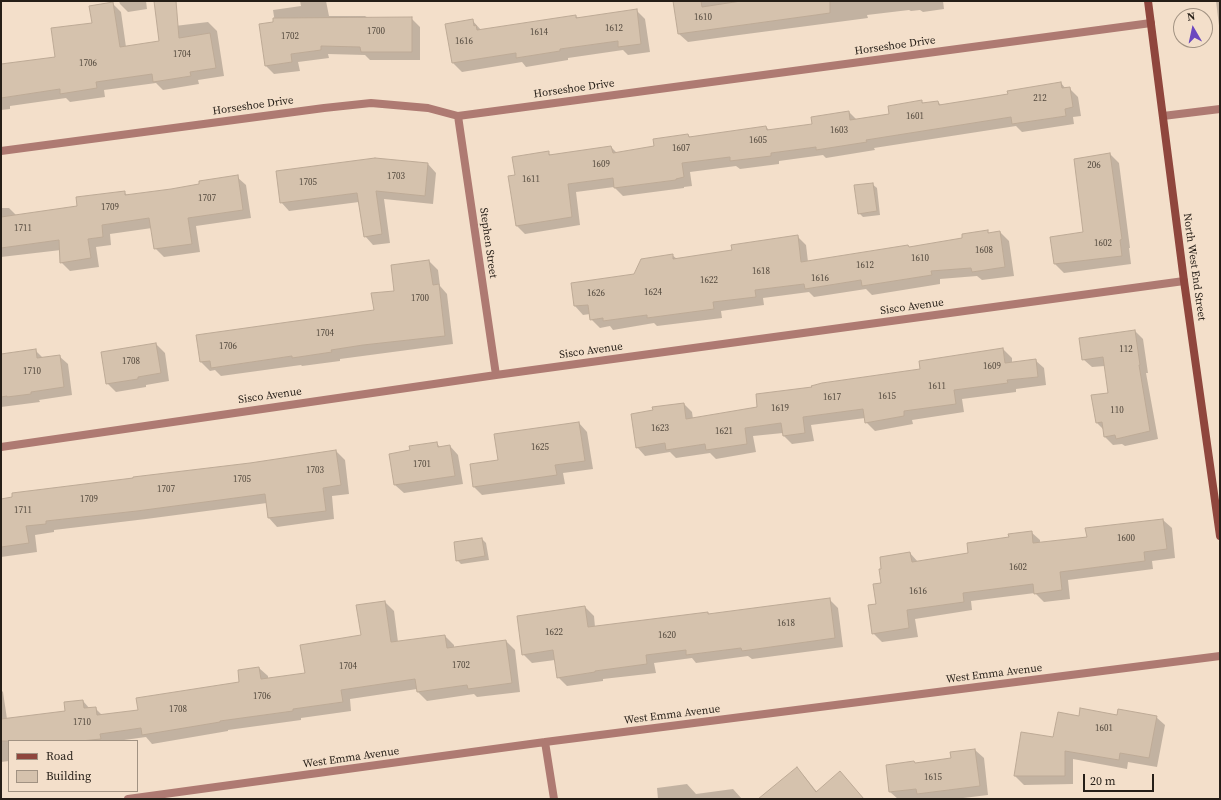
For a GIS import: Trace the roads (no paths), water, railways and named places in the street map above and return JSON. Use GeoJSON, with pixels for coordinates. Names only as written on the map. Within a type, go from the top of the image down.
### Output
{"type":"FeatureCollection","features":[{"type":"Feature","properties":{"kind":"street","name":"North West End Street"},"geometry":{"type":"LineString","coordinates":[[1148,1],[1184,281],[1220,536]]}},
{"type":"Feature","properties":{"kind":"street","name":"Horseshoe Drive"},"geometry":{"type":"LineString","coordinates":[[1,151],[371,103],[428,108],[458,116],[1151,23]]}},
{"type":"Feature","properties":{"kind":"street"},"geometry":{"type":"LineString","coordinates":[[1163,116],[1220,109]]}},
{"type":"Feature","properties":{"kind":"street","name":"Stephen Street"},"geometry":{"type":"LineString","coordinates":[[458,116],[496,374]]}},
{"type":"Feature","properties":{"kind":"street","name":"Sisco Avenue"},"geometry":{"type":"LineString","coordinates":[[1,447],[496,374],[1184,281]]}},
{"type":"Feature","properties":{"kind":"street","name":"West Emma Avenue"},"geometry":{"type":"LineString","coordinates":[[128,799],[546,742],[1220,656]]}},
{"type":"Feature","properties":{"kind":"street"},"geometry":{"type":"LineString","coordinates":[[546,742],[554,799]]}}]}
